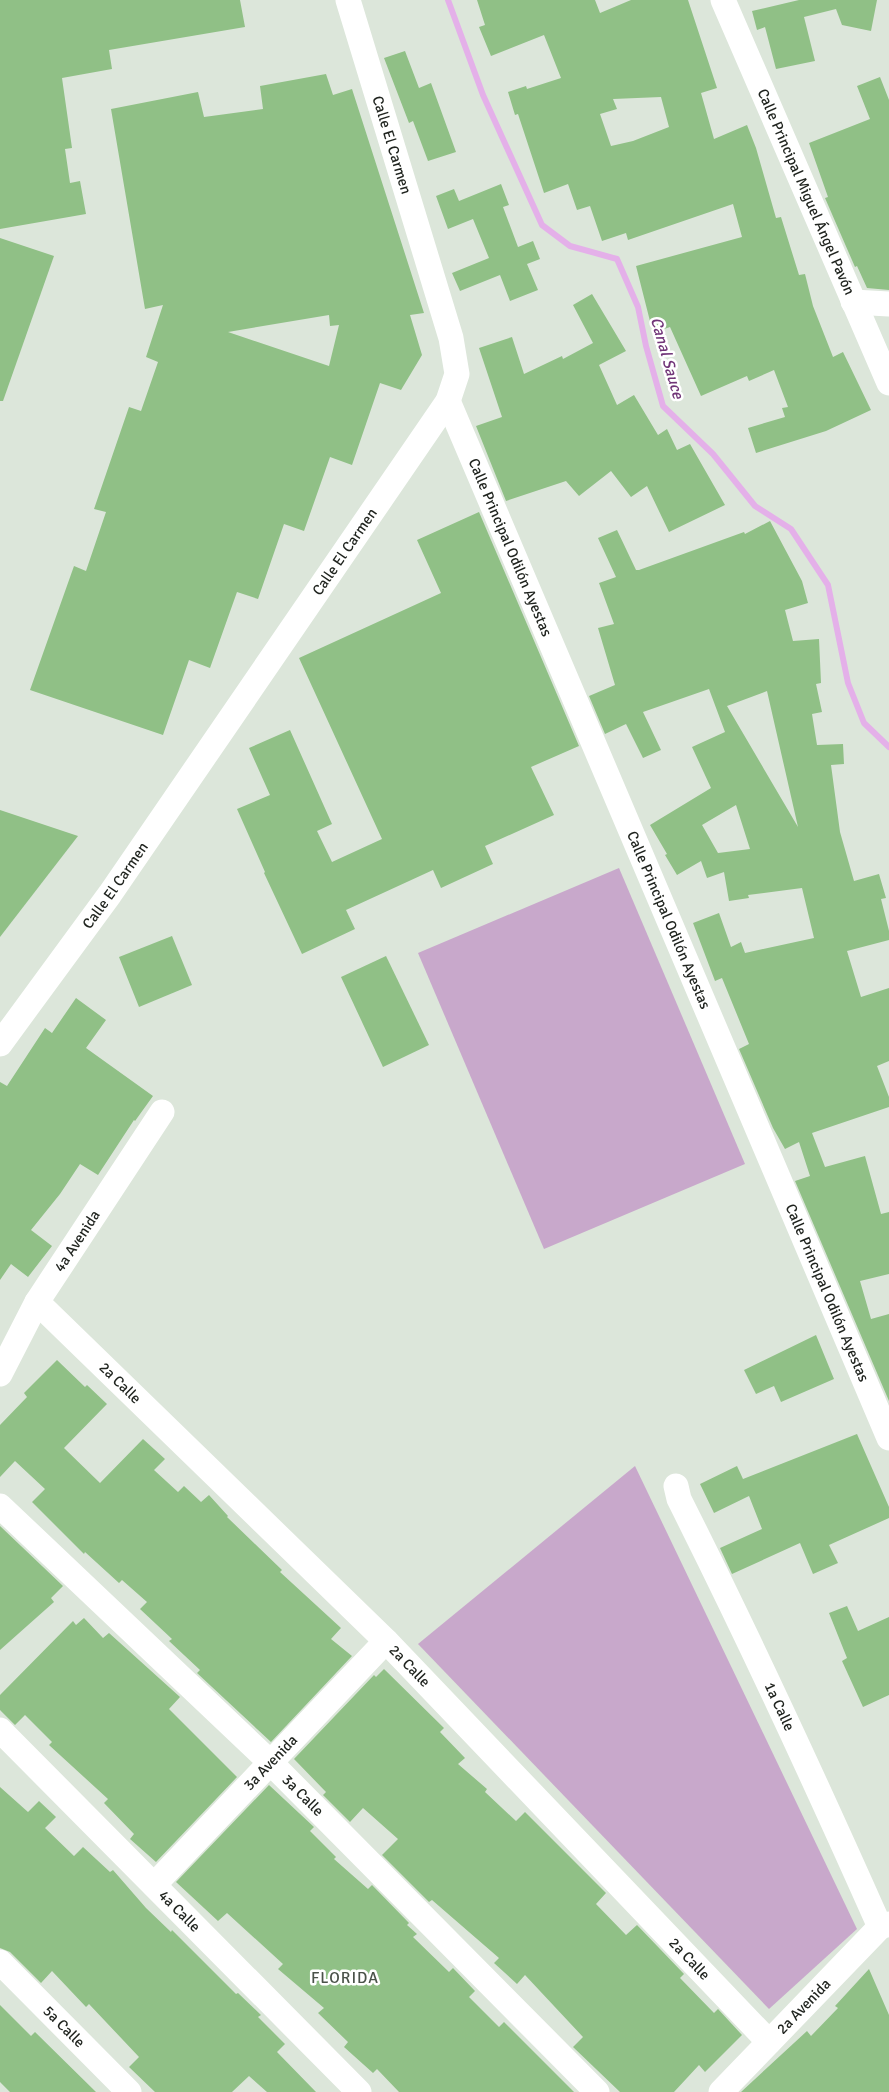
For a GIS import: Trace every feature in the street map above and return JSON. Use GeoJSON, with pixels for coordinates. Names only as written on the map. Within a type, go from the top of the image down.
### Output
{"type":"FeatureCollection","features":[{"type":"Feature","properties":{"kind":"street","name":"Calle El Carmen"},"geometry":{"type":"LineString","coordinates":[[0,1044],[110,894],[448,401],[457,374],[451,338],[348,0]]}},
{"type":"Feature","properties":{"kind":"street","name":"Calle Principal Miguel Ángel Pavón"},"geometry":{"type":"LineString","coordinates":[[723,0],[889,383]]}},
{"type":"Feature","properties":{"kind":"street"},"geometry":{"type":"LineString","coordinates":[[853,302],[889,304]]}},
{"type":"Feature","properties":{"kind":"street","name":"Calle Principal Odilón Ayestas"},"geometry":{"type":"LineString","coordinates":[[448,401],[889,1438]]}},
{"type":"Feature","properties":{"kind":"street","name":"4a Avenida"},"geometry":{"type":"LineString","coordinates":[[0,1374],[37,1302],[162,1112]]}},
{"type":"Feature","properties":{"kind":"street","name":"2a Calle"},"geometry":{"type":"LineString","coordinates":[[37,1302],[386,1641],[769,2042]]}},
{"type":"Feature","properties":{"kind":"street","name":"1a Calle"},"geometry":{"type":"LineString","coordinates":[[676,1486],[678,1499],[741,1621],[885,1926]]}},
{"type":"Feature","properties":{"kind":"street","name":"3a Calle"},"geometry":{"type":"LineString","coordinates":[[0,1506],[272,1763],[597,2092]]}},
{"type":"Feature","properties":{"kind":"street","name":"3a Avenida"},"geometry":{"type":"LineString","coordinates":[[154,1885],[386,1641]]}},
{"type":"Feature","properties":{"kind":"street","name":"4a Calle"},"geometry":{"type":"LineString","coordinates":[[0,1730],[359,2092]]}},
{"type":"Feature","properties":{"kind":"street","name":"2a Avenida"},"geometry":{"type":"LineString","coordinates":[[721,2092],[885,1926]]}},
{"type":"Feature","properties":{"kind":"street","name":"5a Calle"},"geometry":{"type":"LineString","coordinates":[[0,1962],[129,2092]]}},
{"type":"Feature","properties":{"kind":"shaded area"},"geometry":{"type":"Polygon","coordinates":[[[619,868],[745,1164],[544,1249],[418,953],[619,868]]]}},
{"type":"Feature","properties":{"kind":"shaded area"},"geometry":{"type":"Polygon","coordinates":[[[635,1466],[857,1929],[769,2009],[418,1644],[635,1466]]]}},
{"type":"Feature","properties":{"kind":"building"},"geometry":{"type":"Polygon","coordinates":[[[0,0],[240,0],[245,27],[109,50],[112,69],[62,78],[72,148],[65,149],[70,183],[80,181],[86,214],[0,229],[0,0]]]}},
{"type":"Feature","properties":{"kind":"building"},"geometry":{"type":"Polygon","coordinates":[[[477,0],[595,0],[600,13],[631,0],[688,0],[717,88],[701,93],[714,139],[747,125],[756,148],[776,218],[781,217],[799,275],[805,274],[813,306],[833,357],[843,352],[871,410],[826,431],[756,453],[748,428],[785,417],[782,408],[788,407],[774,370],[749,381],[747,376],[701,396],[670,327],[653,333],[636,266],[742,237],[733,204],[628,240],[626,233],[602,241],[590,206],[577,210],[568,184],[544,193],[518,114],[515,115],[508,92],[526,86],[527,89],[561,78],[544,35],[491,56],[479,27],[485,25],[477,0]],[[661,97],[613,99],[617,109],[600,114],[611,146],[633,141],[669,127],[661,97]]]}},
{"type":"Feature","properties":{"kind":"building"},"geometry":{"type":"Polygon","coordinates":[[[799,0],[877,0],[871,31],[842,25],[836,9],[804,17],[815,61],[776,69],[765,27],[757,30],[752,11],[799,0]]]}},
{"type":"Feature","properties":{"kind":"building"},"geometry":{"type":"Polygon","coordinates":[[[405,51],[419,88],[431,83],[456,152],[428,161],[413,121],[409,123],[384,58],[405,51]]]}},
{"type":"Feature","properties":{"kind":"building"},"geometry":{"type":"Polygon","coordinates":[[[326,74],[333,95],[352,89],[424,313],[410,315],[422,355],[401,390],[380,383],[352,465],[330,457],[304,531],[284,524],[258,599],[237,592],[210,668],[189,660],[163,735],[30,690],[74,566],[86,571],[106,512],[94,509],[129,407],[141,411],[158,362],[146,357],[163,305],[145,309],[111,109],[198,92],[204,117],[263,109],[260,86],[326,74]],[[329,315],[228,332],[329,366],[339,325],[330,326],[329,315]]]}},
{"type":"Feature","properties":{"kind":"building"},"geometry":{"type":"Polygon","coordinates":[[[880,77],[889,100],[889,290],[867,288],[857,266],[855,267],[825,198],[828,197],[809,143],[870,119],[857,86],[880,77]]]}},
{"type":"Feature","properties":{"kind":"building"},"geometry":{"type":"Polygon","coordinates":[[[501,184],[509,205],[503,207],[518,247],[533,241],[540,259],[527,264],[538,290],[510,301],[500,275],[460,291],[452,273],[489,258],[473,219],[448,229],[436,196],[454,189],[459,201],[501,184]]]}},
{"type":"Feature","properties":{"kind":"building"},"geometry":{"type":"Polygon","coordinates":[[[0,238],[54,256],[3,401],[0,401],[0,238]]]}},
{"type":"Feature","properties":{"kind":"building"},"geometry":{"type":"Polygon","coordinates":[[[592,294],[626,351],[599,365],[617,405],[634,395],[658,435],[667,429],[677,450],[690,444],[725,505],[669,532],[647,486],[631,497],[611,471],[579,496],[566,481],[506,501],[476,426],[502,417],[479,348],[512,337],[524,374],[562,356],[563,359],[593,343],[573,305],[592,294]]]}},
{"type":"Feature","properties":{"kind":"building"},"geometry":{"type":"Polygon","coordinates":[[[479,512],[579,746],[531,767],[554,815],[485,846],[493,864],[441,888],[433,870],[346,910],[355,929],[302,954],[264,873],[237,809],[270,795],[249,748],[290,730],[332,824],[317,831],[332,862],[382,839],[299,658],[441,593],[417,540],[479,512]]]}},
{"type":"Feature","properties":{"kind":"building"},"geometry":{"type":"Polygon","coordinates":[[[770,521],[802,581],[808,603],[785,610],[793,641],[819,639],[821,683],[816,684],[822,712],[812,714],[817,745],[843,744],[844,764],[831,765],[840,832],[854,881],[879,874],[886,898],[881,899],[889,931],[889,940],[847,951],[861,997],[889,988],[889,1061],[877,1066],[889,1097],[889,1107],[812,1133],[825,1167],[865,1156],[881,1214],[889,1212],[889,1274],[860,1281],[871,1319],[889,1314],[889,1401],[795,1181],[810,1176],[799,1142],[785,1149],[773,1128],[739,1049],[749,1044],[722,978],[715,981],[693,923],[719,913],[731,947],[741,942],[745,953],[814,938],[802,888],[748,895],[749,898],[729,901],[724,872],[707,878],[701,861],[677,875],[650,825],[711,788],[692,747],[725,732],[709,689],[643,712],[661,750],[643,758],[626,724],[605,734],[589,696],[615,685],[598,628],[614,624],[599,583],[616,577],[598,538],[617,530],[636,570],[639,570],[744,532],[745,534],[770,521]],[[767,691],[727,706],[798,827],[767,691]],[[736,805],[702,825],[718,853],[750,849],[736,805]]]}},
{"type":"Feature","properties":{"kind":"building"},"geometry":{"type":"Polygon","coordinates":[[[0,810],[78,836],[0,937],[0,810]]]}},
{"type":"Feature","properties":{"kind":"building"},"geometry":{"type":"Polygon","coordinates":[[[172,936],[192,985],[139,1007],[119,957],[172,936]]]}},
{"type":"Feature","properties":{"kind":"building"},"geometry":{"type":"Polygon","coordinates":[[[386,956],[429,1045],[383,1067],[341,977],[386,956]]]}},
{"type":"Feature","properties":{"kind":"building"},"geometry":{"type":"Polygon","coordinates":[[[76,998],[106,1020],[86,1048],[153,1096],[134,1120],[98,1175],[80,1164],[60,1194],[31,1230],[52,1246],[28,1277],[11,1264],[0,1280],[0,1082],[7,1086],[45,1028],[52,1033],[76,998]]]}},
{"type":"Feature","properties":{"kind":"building"},"geometry":{"type":"Polygon","coordinates":[[[816,1335],[834,1379],[781,1402],[774,1386],[756,1394],[744,1370],[816,1335]]]}},
{"type":"Feature","properties":{"kind":"building"},"geometry":{"type":"Polygon","coordinates":[[[57,1360],[85,1387],[87,1385],[107,1404],[64,1448],[100,1483],[143,1439],[165,1459],[154,1470],[178,1492],[184,1486],[201,1502],[209,1495],[227,1517],[282,1570],[280,1572],[341,1628],[331,1639],[352,1656],[271,1742],[197,1673],[200,1670],[169,1641],[172,1639],[140,1609],[147,1602],[122,1580],[119,1583],[85,1552],[84,1554],[32,1502],[45,1489],[15,1461],[0,1477],[0,1425],[27,1397],[24,1393],[57,1360]]]}},
{"type":"Feature","properties":{"kind":"building"},"geometry":{"type":"Polygon","coordinates":[[[857,1434],[889,1507],[889,1518],[829,1545],[838,1563],[813,1574],[800,1543],[732,1574],[720,1548],[762,1529],[749,1496],[714,1513],[700,1484],[737,1466],[743,1479],[857,1434]]]}},
{"type":"Feature","properties":{"kind":"building"},"geometry":{"type":"Polygon","coordinates":[[[0,1526],[63,1586],[51,1598],[54,1602],[0,1650],[0,1526]]]}},
{"type":"Feature","properties":{"kind":"building"},"geometry":{"type":"Polygon","coordinates":[[[847,1606],[858,1631],[889,1617],[889,1695],[863,1707],[842,1661],[847,1658],[829,1613],[847,1606]]]}},
{"type":"Feature","properties":{"kind":"building"},"geometry":{"type":"Polygon","coordinates":[[[84,1618],[103,1638],[109,1633],[180,1697],[169,1709],[237,1777],[156,1862],[130,1839],[134,1834],[104,1803],[108,1799],[49,1745],[52,1742],[25,1715],[15,1725],[0,1710],[0,1695],[73,1621],[76,1625],[84,1618]]]}},
{"type":"Feature","properties":{"kind":"building"},"geometry":{"type":"Polygon","coordinates":[[[384,1669],[444,1728],[440,1732],[465,1758],[458,1764],[487,1789],[485,1792],[516,1821],[525,1812],[606,1893],[596,1904],[626,1935],[637,1925],[684,1974],[680,1978],[714,2013],[718,2009],[742,2035],[705,2072],[699,2065],[674,2092],[620,2092],[573,2047],[583,2037],[525,1975],[517,1984],[494,1963],[499,1958],[432,1900],[429,1902],[382,1855],[398,1839],[363,1808],[350,1822],[323,1795],[326,1792],[294,1759],[374,1675],[376,1677],[384,1669]]]}},
{"type":"Feature","properties":{"kind":"building"},"geometry":{"type":"Polygon","coordinates":[[[269,1785],[314,1827],[310,1831],[336,1857],[334,1859],[368,1889],[372,1885],[409,1923],[407,1925],[417,1934],[413,1937],[449,1972],[453,1968],[475,1991],[469,1997],[499,2027],[504,2022],[574,2092],[399,2092],[377,2069],[373,2073],[344,2047],[348,2042],[318,2013],[324,2008],[278,1969],[283,1964],[227,1913],[218,1921],[176,1882],[269,1785]]]}},
{"type":"Feature","properties":{"kind":"building"},"geometry":{"type":"Polygon","coordinates":[[[0,1787],[28,1812],[39,1801],[56,1817],[45,1828],[74,1856],[83,1847],[110,1872],[113,1870],[146,1908],[171,1932],[172,1930],[236,1994],[238,1993],[261,2015],[258,2017],[285,2044],[277,2052],[316,2092],[267,2092],[249,2076],[232,2092],[155,2092],[129,2067],[139,2057],[89,2004],[86,2007],[52,1971],[41,1983],[10,1952],[0,1948],[0,1787]]]}},
{"type":"Feature","properties":{"kind":"building"},"geometry":{"type":"Polygon","coordinates":[[[869,1969],[889,2015],[889,2092],[741,2092],[807,2031],[811,2036],[838,2008],[835,2006],[869,1969]]]}},
{"type":"Feature","properties":{"kind":"building"},"geometry":{"type":"Polygon","coordinates":[[[0,2005],[31,2036],[35,2032],[96,2092],[10,2092],[0,2082],[0,2005]]]}},
{"type":"Feature","properties":{"kind":"waterway","name":"Canal Sauce"},"geometry":{"type":"LineString","coordinates":[[448,0],[483,95],[542,225],[570,246],[617,259],[638,307],[646,346],[663,406],[713,454],[755,506],[791,529],[828,585],[848,683],[864,723],[889,747]]}},
{"type":"Feature","properties":{"kind":"district","name":"FLORIDA"},"geometry":{"type":"Point","coordinates":[345,1978]}}]}
